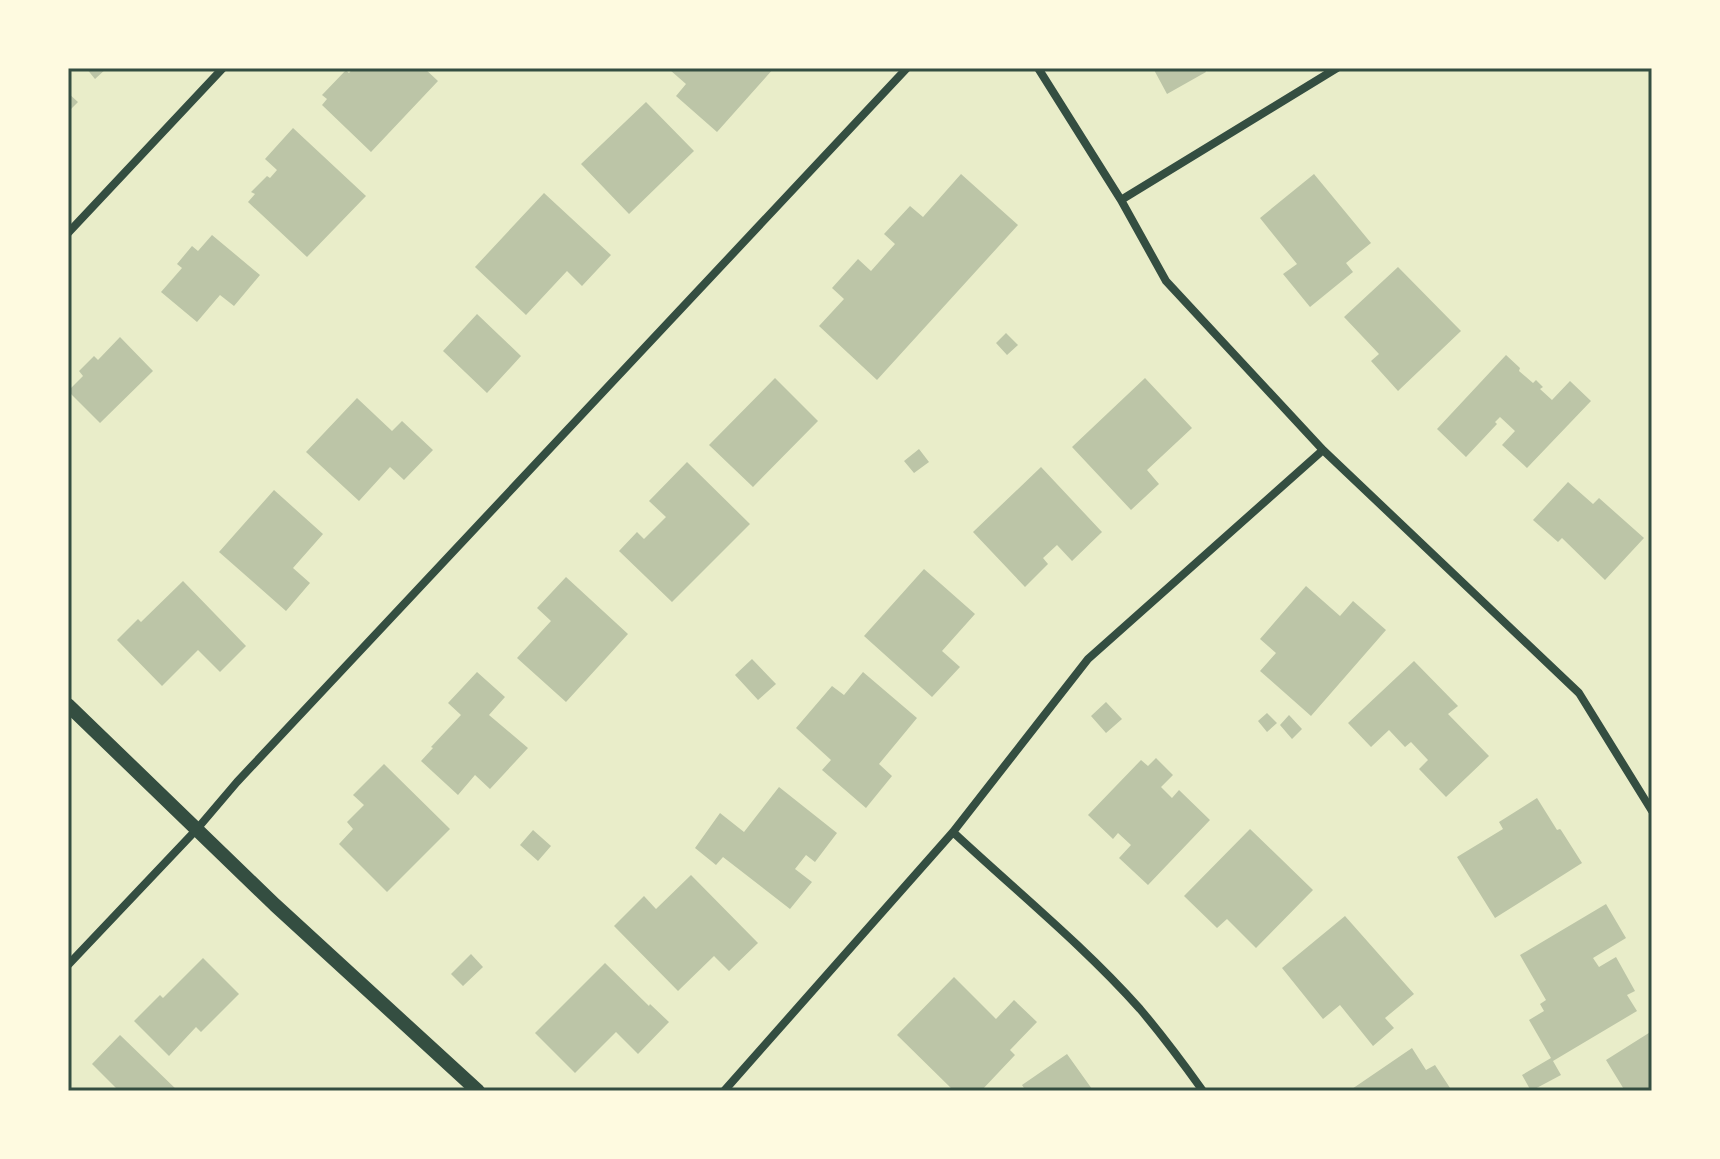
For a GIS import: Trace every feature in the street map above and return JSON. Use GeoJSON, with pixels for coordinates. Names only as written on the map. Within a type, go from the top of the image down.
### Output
{"type":"FeatureCollection","features":[{"type":"Feature","properties":{"kind":"street"},"geometry":{"type":"LineString","coordinates":[[68,233],[223,68]]}},
{"type":"Feature","properties":{"kind":"street"},"geometry":{"type":"LineString","coordinates":[[68,965],[907,68]]}},
{"type":"Feature","properties":{"kind":"street"},"geometry":{"type":"LineString","coordinates":[[1038,68],[1121,200],[1166,281],[1323,450],[1579,693],[1652,811]]}},
{"type":"Feature","properties":{"kind":"street"},"geometry":{"type":"LineString","coordinates":[[1121,200],[1337,68]]}},
{"type":"Feature","properties":{"kind":"street"},"geometry":{"type":"LineString","coordinates":[[724,1091],[953,832],[1088,659],[1323,450]]}},
{"type":"Feature","properties":{"kind":"street"},"geometry":{"type":"LineString","coordinates":[[68,705],[275,905],[478,1091]]}},
{"type":"Feature","properties":{"kind":"street"},"geometry":{"type":"LineString","coordinates":[[953,832],[1139,1008],[1203,1091]]}},
{"type":"Feature","properties":{"kind":"building"},"geometry":{"type":"Polygon","coordinates":[[[86,68],[107,68],[95,79],[86,68]]]}},
{"type":"Feature","properties":{"kind":"building"},"geometry":{"type":"Polygon","coordinates":[[[353,68],[424,68],[438,81],[371,152],[322,105],[327,99],[322,95],[346,70],[349,73],[353,68]]]}},
{"type":"Feature","properties":{"kind":"building"},"geometry":{"type":"Polygon","coordinates":[[[774,68],[717,132],[676,96],[686,84],[670,70],[774,68]]]}},
{"type":"Feature","properties":{"kind":"building"},"geometry":{"type":"Polygon","coordinates":[[[1153,68],[1204,68],[1206,72],[1167,94],[1153,68]]]}},
{"type":"Feature","properties":{"kind":"building"},"geometry":{"type":"Polygon","coordinates":[[[68,93],[78,102],[68,112],[68,93]]]}},
{"type":"Feature","properties":{"kind":"building"},"geometry":{"type":"Polygon","coordinates":[[[646,102],[694,151],[629,214],[581,164],[646,102]]]}},
{"type":"Feature","properties":{"kind":"building"},"geometry":{"type":"Polygon","coordinates":[[[293,128],[366,196],[307,257],[248,202],[255,194],[251,192],[277,170],[265,159],[293,128]]]}},
{"type":"Feature","properties":{"kind":"building"},"geometry":{"type":"Polygon","coordinates":[[[961,174],[1018,225],[877,380],[819,326],[844,299],[832,288],[858,259],[871,271],[895,244],[884,234],[910,206],[923,217],[961,174]]]}},
{"type":"Feature","properties":{"kind":"building"},"geometry":{"type":"Polygon","coordinates":[[[1314,174],[1371,243],[1346,263],[1353,272],[1310,307],[1283,274],[1297,264],[1260,218],[1314,174]]]}},
{"type":"Feature","properties":{"kind":"building"},"geometry":{"type":"Polygon","coordinates":[[[544,193],[611,255],[582,286],[567,271],[526,315],[475,267],[544,193]]]}},
{"type":"Feature","properties":{"kind":"building"},"geometry":{"type":"Polygon","coordinates":[[[212,235],[260,275],[234,306],[220,295],[197,322],[161,292],[182,268],[177,264],[192,246],[198,251],[212,235]]]}},
{"type":"Feature","properties":{"kind":"building"},"geometry":{"type":"Polygon","coordinates":[[[1398,267],[1461,331],[1398,391],[1371,361],[1379,354],[1344,317],[1398,267]]]}},
{"type":"Feature","properties":{"kind":"building"},"geometry":{"type":"Polygon","coordinates":[[[477,314],[521,356],[487,393],[443,351],[477,314]]]}},
{"type":"Feature","properties":{"kind":"building"},"geometry":{"type":"Polygon","coordinates":[[[1006,333],[1018,345],[1007,355],[996,343],[1006,333]]]}},
{"type":"Feature","properties":{"kind":"building"},"geometry":{"type":"Polygon","coordinates":[[[120,337],[153,371],[100,423],[68,391],[83,376],[79,371],[94,356],[98,360],[120,337]]]}},
{"type":"Feature","properties":{"kind":"building"},"geometry":{"type":"Polygon","coordinates":[[[1506,355],[1533,383],[1536,380],[1543,387],[1540,389],[1552,400],[1570,381],[1591,401],[1527,468],[1502,445],[1515,431],[1500,417],[1466,457],[1437,429],[1506,355]]]}},
{"type":"Feature","properties":{"kind":"building"},"geometry":{"type":"Polygon","coordinates":[[[775,378],[818,421],[753,487],[709,445],[775,378]]]}},
{"type":"Feature","properties":{"kind":"building"},"geometry":{"type":"Polygon","coordinates":[[[1145,378],[1192,428],[1147,470],[1159,484],[1131,510],[1072,447],[1145,378]]]}},
{"type":"Feature","properties":{"kind":"building"},"geometry":{"type":"Polygon","coordinates":[[[357,398],[392,431],[402,421],[433,450],[404,480],[390,467],[359,501],[306,452],[357,398]]]}},
{"type":"Feature","properties":{"kind":"building"},"geometry":{"type":"Polygon","coordinates":[[[919,449],[929,462],[914,473],[904,461],[919,449]]]}},
{"type":"Feature","properties":{"kind":"building"},"geometry":{"type":"Polygon","coordinates":[[[687,462],[750,524],[672,602],[619,551],[637,532],[644,539],[666,517],[649,501],[687,462]]]}},
{"type":"Feature","properties":{"kind":"building"},"geometry":{"type":"Polygon","coordinates":[[[1041,467],[1102,532],[1072,561],[1057,545],[1043,558],[1048,564],[1025,587],[973,532],[1041,467]]]}},
{"type":"Feature","properties":{"kind":"building"},"geometry":{"type":"Polygon","coordinates":[[[1568,482],[1593,504],[1599,498],[1644,538],[1605,580],[1562,538],[1558,542],[1533,520],[1568,482]]]}},
{"type":"Feature","properties":{"kind":"building"},"geometry":{"type":"Polygon","coordinates":[[[274,490],[323,534],[293,568],[310,583],[286,611],[219,552],[274,490]]]}},
{"type":"Feature","properties":{"kind":"building"},"geometry":{"type":"Polygon","coordinates":[[[924,569],[975,614],[942,651],[960,667],[932,697],[864,636],[924,569]]]}},
{"type":"Feature","properties":{"kind":"building"},"geometry":{"type":"Polygon","coordinates":[[[566,577],[628,634],[566,702],[517,658],[551,621],[537,608],[566,577]]]}},
{"type":"Feature","properties":{"kind":"building"},"geometry":{"type":"Polygon","coordinates":[[[183,581],[246,646],[220,672],[198,650],[162,686],[117,640],[138,619],[141,622],[183,581]]]}},
{"type":"Feature","properties":{"kind":"building"},"geometry":{"type":"Polygon","coordinates":[[[1306,586],[1340,616],[1353,601],[1386,630],[1311,716],[1260,671],[1276,653],[1260,639],[1306,586]]]}},
{"type":"Feature","properties":{"kind":"building"},"geometry":{"type":"Polygon","coordinates":[[[752,659],[776,684],[758,700],[735,675],[752,659]]]}},
{"type":"Feature","properties":{"kind":"building"},"geometry":{"type":"Polygon","coordinates":[[[1414,661],[1458,706],[1448,714],[1489,756],[1446,797],[1419,769],[1428,760],[1411,742],[1405,747],[1389,730],[1371,747],[1348,723],[1414,661]]]}},
{"type":"Feature","properties":{"kind":"building"},"geometry":{"type":"Polygon","coordinates":[[[477,672],[505,697],[489,715],[528,748],[490,789],[475,775],[458,795],[421,761],[461,715],[448,703],[477,672]]]}},
{"type":"Feature","properties":{"kind":"building"},"geometry":{"type":"Polygon","coordinates":[[[863,672],[917,718],[879,764],[892,776],[866,808],[822,770],[831,760],[796,728],[832,686],[844,695],[863,672]]]}},
{"type":"Feature","properties":{"kind":"building"},"geometry":{"type":"Polygon","coordinates":[[[1106,702],[1122,719],[1106,733],[1091,716],[1106,702]]]}},
{"type":"Feature","properties":{"kind":"building"},"geometry":{"type":"Polygon","coordinates":[[[1267,713],[1277,723],[1267,732],[1258,721],[1267,713]]]}},
{"type":"Feature","properties":{"kind":"building"},"geometry":{"type":"Polygon","coordinates":[[[1289,715],[1302,729],[1292,739],[1280,725],[1289,715]]]}},
{"type":"Feature","properties":{"kind":"building"},"geometry":{"type":"Polygon","coordinates":[[[1156,758],[1173,775],[1161,787],[1172,798],[1179,790],[1210,820],[1148,885],[1119,858],[1131,845],[1118,833],[1113,839],[1088,815],[1141,760],[1148,766],[1156,758]]]}},
{"type":"Feature","properties":{"kind":"building"},"geometry":{"type":"Polygon","coordinates":[[[384,764],[450,829],[387,892],[339,844],[353,829],[347,822],[364,805],[353,795],[384,764]]]}},
{"type":"Feature","properties":{"kind":"building"},"geometry":{"type":"Polygon","coordinates":[[[779,787],[837,833],[815,862],[806,855],[795,869],[812,882],[790,909],[723,857],[716,865],[695,848],[720,813],[744,832],[779,787]]]}},
{"type":"Feature","properties":{"kind":"building"},"geometry":{"type":"Polygon","coordinates":[[[1537,798],[1582,863],[1495,918],[1457,857],[1503,829],[1499,822],[1537,798]]]}},
{"type":"Feature","properties":{"kind":"building"},"geometry":{"type":"Polygon","coordinates":[[[1250,829],[1313,890],[1256,948],[1227,919],[1217,928],[1184,896],[1250,829]]]}},
{"type":"Feature","properties":{"kind":"building"},"geometry":{"type":"Polygon","coordinates":[[[533,830],[551,846],[538,861],[520,845],[533,830]]]}},
{"type":"Feature","properties":{"kind":"building"},"geometry":{"type":"Polygon","coordinates":[[[691,875],[758,943],[729,971],[714,956],[678,991],[614,926],[644,896],[656,909],[691,875]]]}},
{"type":"Feature","properties":{"kind":"building"},"geometry":{"type":"Polygon","coordinates":[[[1606,904],[1626,938],[1593,958],[1599,967],[1616,957],[1635,991],[1627,995],[1637,1011],[1553,1061],[1561,1075],[1531,1091],[1522,1075],[1551,1058],[1529,1020],[1544,1011],[1540,1004],[1546,1000],[1520,955],[1606,904]]]}},
{"type":"Feature","properties":{"kind":"building"},"geometry":{"type":"Polygon","coordinates":[[[1345,916],[1414,994],[1385,1018],[1394,1028],[1373,1046],[1340,1005],[1323,1019],[1282,968],[1345,916]]]}},
{"type":"Feature","properties":{"kind":"building"},"geometry":{"type":"Polygon","coordinates":[[[471,954],[483,967],[463,986],[451,974],[471,954]]]}},
{"type":"Feature","properties":{"kind":"building"},"geometry":{"type":"Polygon","coordinates":[[[203,958],[239,994],[201,1032],[196,1027],[169,1056],[134,1021],[160,995],[163,998],[203,958]]]}},
{"type":"Feature","properties":{"kind":"building"},"geometry":{"type":"Polygon","coordinates":[[[605,963],[669,1022],[638,1054],[616,1032],[575,1073],[535,1033],[605,963]]]}},
{"type":"Feature","properties":{"kind":"building"},"geometry":{"type":"Polygon","coordinates":[[[954,977],[996,1019],[1014,1000],[1037,1022],[1010,1050],[1015,1055],[981,1091],[954,1091],[897,1035],[954,977]]]}},
{"type":"Feature","properties":{"kind":"building"},"geometry":{"type":"Polygon","coordinates":[[[1652,1031],[1652,1091],[1625,1091],[1606,1060],[1652,1031]]]}},
{"type":"Feature","properties":{"kind":"building"},"geometry":{"type":"Polygon","coordinates":[[[120,1035],[178,1091],[119,1091],[92,1064],[120,1035]]]}},
{"type":"Feature","properties":{"kind":"building"},"geometry":{"type":"Polygon","coordinates":[[[1412,1048],[1426,1070],[1435,1065],[1452,1091],[1349,1091],[1412,1048]]]}},
{"type":"Feature","properties":{"kind":"building"},"geometry":{"type":"Polygon","coordinates":[[[1067,1054],[1092,1089],[1020,1091],[1024,1088],[1022,1085],[1067,1054]]]}}]}
